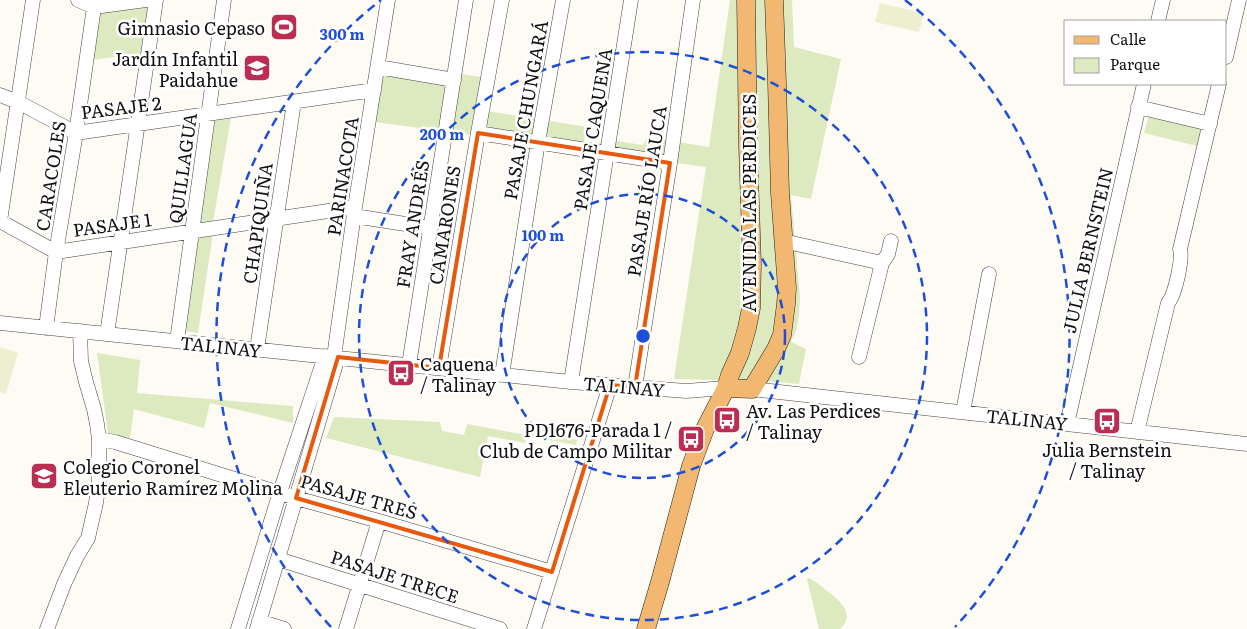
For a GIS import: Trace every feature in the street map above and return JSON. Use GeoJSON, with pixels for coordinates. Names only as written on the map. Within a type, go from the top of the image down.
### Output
{"type":"FeatureCollection","features":[{"type":"Feature","properties":{"kind":"main road","name":"AVENIDA LAS PERDICES"},"geometry":{"type":"LineString","coordinates":[[646,629],[691,466],[706,428],[726,388],[740,353],[747,328],[752,289],[746,0]]}},
{"type":"Feature","properties":{"kind":"main road","name":"AVENIDA LAS PERDICES"},"geometry":{"type":"LineString","coordinates":[[752,389],[776,349],[783,330],[787,288],[780,193],[774,0]]}},
{"type":"Feature","properties":{"kind":"main road","name":"TALINAY"},"geometry":{"type":"LineString","coordinates":[[726,388],[752,389]]}},
{"type":"Feature","properties":{"kind":"street"},"geometry":{"type":"LineString","coordinates":[[0,221],[34,0]]}},
{"type":"Feature","properties":{"kind":"street"},"geometry":{"type":"LineString","coordinates":[[78,0],[94,4],[146,0]]}},
{"type":"Feature","properties":{"kind":"street"},"geometry":{"type":"LineString","coordinates":[[107,334],[156,0]]}},
{"type":"Feature","properties":{"kind":"street","name":"QUILLAGUA"},"geometry":{"type":"LineString","coordinates":[[177,341],[224,0]]}},
{"type":"Feature","properties":{"kind":"street","name":"PARINACOTA"},"geometry":{"type":"LineString","coordinates":[[332,357],[388,0]]}},
{"type":"Feature","properties":{"kind":"street","name":"FRAY ANDRÉS"},"geometry":{"type":"LineString","coordinates":[[409,365],[466,0]]}},
{"type":"Feature","properties":{"kind":"street","name":"CAMARONES"},"geometry":{"type":"LineString","coordinates":[[439,368],[502,0]]}},
{"type":"Feature","properties":{"kind":"street","name":"PASAJE CHUNGARÁ"},"geometry":{"type":"LineString","coordinates":[[502,375],[538,142],[563,0]]}},
{"type":"Feature","properties":{"kind":"street","name":"PASAJE CAQUENA"},"geometry":{"type":"LineString","coordinates":[[571,382],[631,0]]}},
{"type":"Feature","properties":{"kind":"street","name":"PASAJE RÍO LAUCA"},"geometry":{"type":"LineString","coordinates":[[635,388],[693,0]]}},
{"type":"Feature","properties":{"kind":"street"},"geometry":{"type":"LineString","coordinates":[[1158,20],[1163,0]]}},
{"type":"Feature","properties":{"kind":"street"},"geometry":{"type":"LineString","coordinates":[[1227,54],[1240,0]]}},
{"type":"Feature","properties":{"kind":"street","name":"CARACOLES"},"geometry":{"type":"LineString","coordinates":[[46,328],[94,4]]}},
{"type":"Feature","properties":{"kind":"street"},"geometry":{"type":"LineString","coordinates":[[378,67],[454,80]]}},
{"type":"Feature","properties":{"kind":"street","name":"JULIA BERNSTEIN"},"geometry":{"type":"LineString","coordinates":[[1067,424],[1144,85]]}},
{"type":"Feature","properties":{"kind":"street"},"geometry":{"type":"LineString","coordinates":[[1137,432],[1168,303],[1173,294],[1181,256],[1180,249],[1220,85]]}},
{"type":"Feature","properties":{"kind":"street","name":"PASAJE 2"},"geometry":{"type":"LineString","coordinates":[[0,95],[18,102],[76,133],[374,90]]}},
{"type":"Feature","properties":{"kind":"street","name":"CHAPIQUIÑA"},"geometry":{"type":"LineString","coordinates":[[257,349],[294,102]]}},
{"type":"Feature","properties":{"kind":"street"},"geometry":{"type":"LineString","coordinates":[[1138,107],[1210,124]]}},
{"type":"Feature","properties":{"kind":"street"},"geometry":{"type":"LineString","coordinates":[[478,133],[670,163]]}},
{"type":"Feature","properties":{"kind":"street","name":"PASAJE 1"},"geometry":{"type":"LineString","coordinates":[[0,221],[56,252],[276,219],[354,212],[431,228]]}},
{"type":"Feature","properties":{"kind":"street"},"geometry":{"type":"LineString","coordinates":[[783,241],[882,263]]}},
{"type":"Feature","properties":{"kind":"street"},"geometry":{"type":"LineString","coordinates":[[859,357],[882,263],[888,254],[891,241]]}},
{"type":"Feature","properties":{"kind":"street"},"geometry":{"type":"LineString","coordinates":[[963,412],[989,274]]}},
{"type":"Feature","properties":{"kind":"street","name":"TALINAY"},"geometry":{"type":"LineString","coordinates":[[0,323],[635,388],[686,391],[726,388]]}},
{"type":"Feature","properties":{"kind":"street"},"geometry":{"type":"LineString","coordinates":[[47,629],[64,584],[88,538],[99,481],[99,439],[94,409],[81,361],[80,331]]}},
{"type":"Feature","properties":{"kind":"street"},"geometry":{"type":"LineString","coordinates":[[238,629],[280,492],[332,357]]}},
{"type":"Feature","properties":{"kind":"street"},"geometry":{"type":"LineString","coordinates":[[284,629],[258,625],[296,498],[332,357]]}},
{"type":"Feature","properties":{"kind":"street"},"geometry":{"type":"LineString","coordinates":[[534,629],[610,385]]}},
{"type":"Feature","properties":{"kind":"street","name":"TALINAY"},"geometry":{"type":"LineString","coordinates":[[752,389],[1247,444]]}},
{"type":"Feature","properties":{"kind":"street","name":"PASAJE TRES"},"geometry":{"type":"LineString","coordinates":[[99,439],[115,442],[296,498],[552,572]]}},
{"type":"Feature","properties":{"kind":"street"},"geometry":{"type":"LineString","coordinates":[[346,629],[379,521]]}},
{"type":"Feature","properties":{"kind":"street","name":"PASAJE TRECE"},"geometry":{"type":"LineString","coordinates":[[278,559],[500,629]]}},
{"type":"Feature","properties":{"kind":"highlighted area"},"geometry":{"type":"Polygon","coordinates":[[[478,133],[670,163],[635,387],[610,385],[552,572],[296,498],[338,357],[439,368],[478,133]]]}},
{"type":"Feature","properties":{"kind":"green space"},"geometry":{"type":"Polygon","coordinates":[[[730,0],[792,0],[794,47],[841,59],[811,199],[791,195],[800,297],[796,331],[791,342],[806,349],[799,384],[766,381],[674,379],[706,167],[375,122],[384,61],[492,79],[487,111],[587,127],[584,141],[602,143],[602,139],[643,145],[647,137],[709,147],[730,0]]]}},
{"type":"Feature","properties":{"kind":"green space"},"geometry":{"type":"Polygon","coordinates":[[[880,3],[924,13],[919,32],[875,22],[880,3]]]}},
{"type":"Feature","properties":{"kind":"green space"},"geometry":{"type":"Polygon","coordinates":[[[150,7],[144,53],[92,60],[98,13],[150,7]]]}},
{"type":"Feature","properties":{"kind":"green space"},"geometry":{"type":"Polygon","coordinates":[[[232,112],[213,222],[196,224],[215,115],[232,112]]]}},
{"type":"Feature","properties":{"kind":"green space"},"geometry":{"type":"Polygon","coordinates":[[[1149,115],[1201,128],[1197,146],[1144,133],[1149,115]]]}},
{"type":"Feature","properties":{"kind":"green space"},"geometry":{"type":"Polygon","coordinates":[[[213,233],[198,333],[183,331],[196,234],[213,233]]]}},
{"type":"Feature","properties":{"kind":"green space"},"geometry":{"type":"Polygon","coordinates":[[[0,347],[18,353],[6,394],[0,392],[0,347]]]}},
{"type":"Feature","properties":{"kind":"green space"},"geometry":{"type":"Polygon","coordinates":[[[97,353],[140,360],[137,393],[293,406],[293,423],[210,403],[204,428],[134,409],[130,438],[108,433],[97,353]]]}},
{"type":"Feature","properties":{"kind":"green space"},"geometry":{"type":"Polygon","coordinates":[[[334,417],[440,422],[442,431],[464,435],[467,424],[526,435],[527,430],[577,440],[576,445],[526,436],[525,443],[488,436],[480,477],[326,438],[334,417]]]}},
{"type":"Feature","properties":{"kind":"green space"},"geometry":{"type":"Polygon","coordinates":[[[809,578],[831,594],[844,607],[847,618],[840,629],[819,629],[807,579],[809,578]]]}},
{"type":"Feature","properties":{"kind":"place","name":"Gimnasio Cepaso"},"geometry":{"type":"Point","coordinates":[284,27]}},
{"type":"Feature","properties":{"kind":"place","name":"Jardín Infantil Paidahue"},"geometry":{"type":"Point","coordinates":[257,68]}},
{"type":"Feature","properties":{"kind":"place","name":"Caquena / Talinay"},"geometry":{"type":"Point","coordinates":[401,373]}},
{"type":"Feature","properties":{"kind":"place","name":"Av. Las Perdices / Talinay"},"geometry":{"type":"Point","coordinates":[727,420]}},
{"type":"Feature","properties":{"kind":"place","name":"Julia Bernstein / Talinay"},"geometry":{"type":"Point","coordinates":[1107,421]}},
{"type":"Feature","properties":{"kind":"place","name":"PD1676-Parada 1 / Club de Campo Militar"},"geometry":{"type":"Point","coordinates":[691,439]}},
{"type":"Feature","properties":{"kind":"place","name":"Colegio Coronel Eleuterio Ramírez Molina"},"geometry":{"type":"Point","coordinates":[44,476]}}]}
